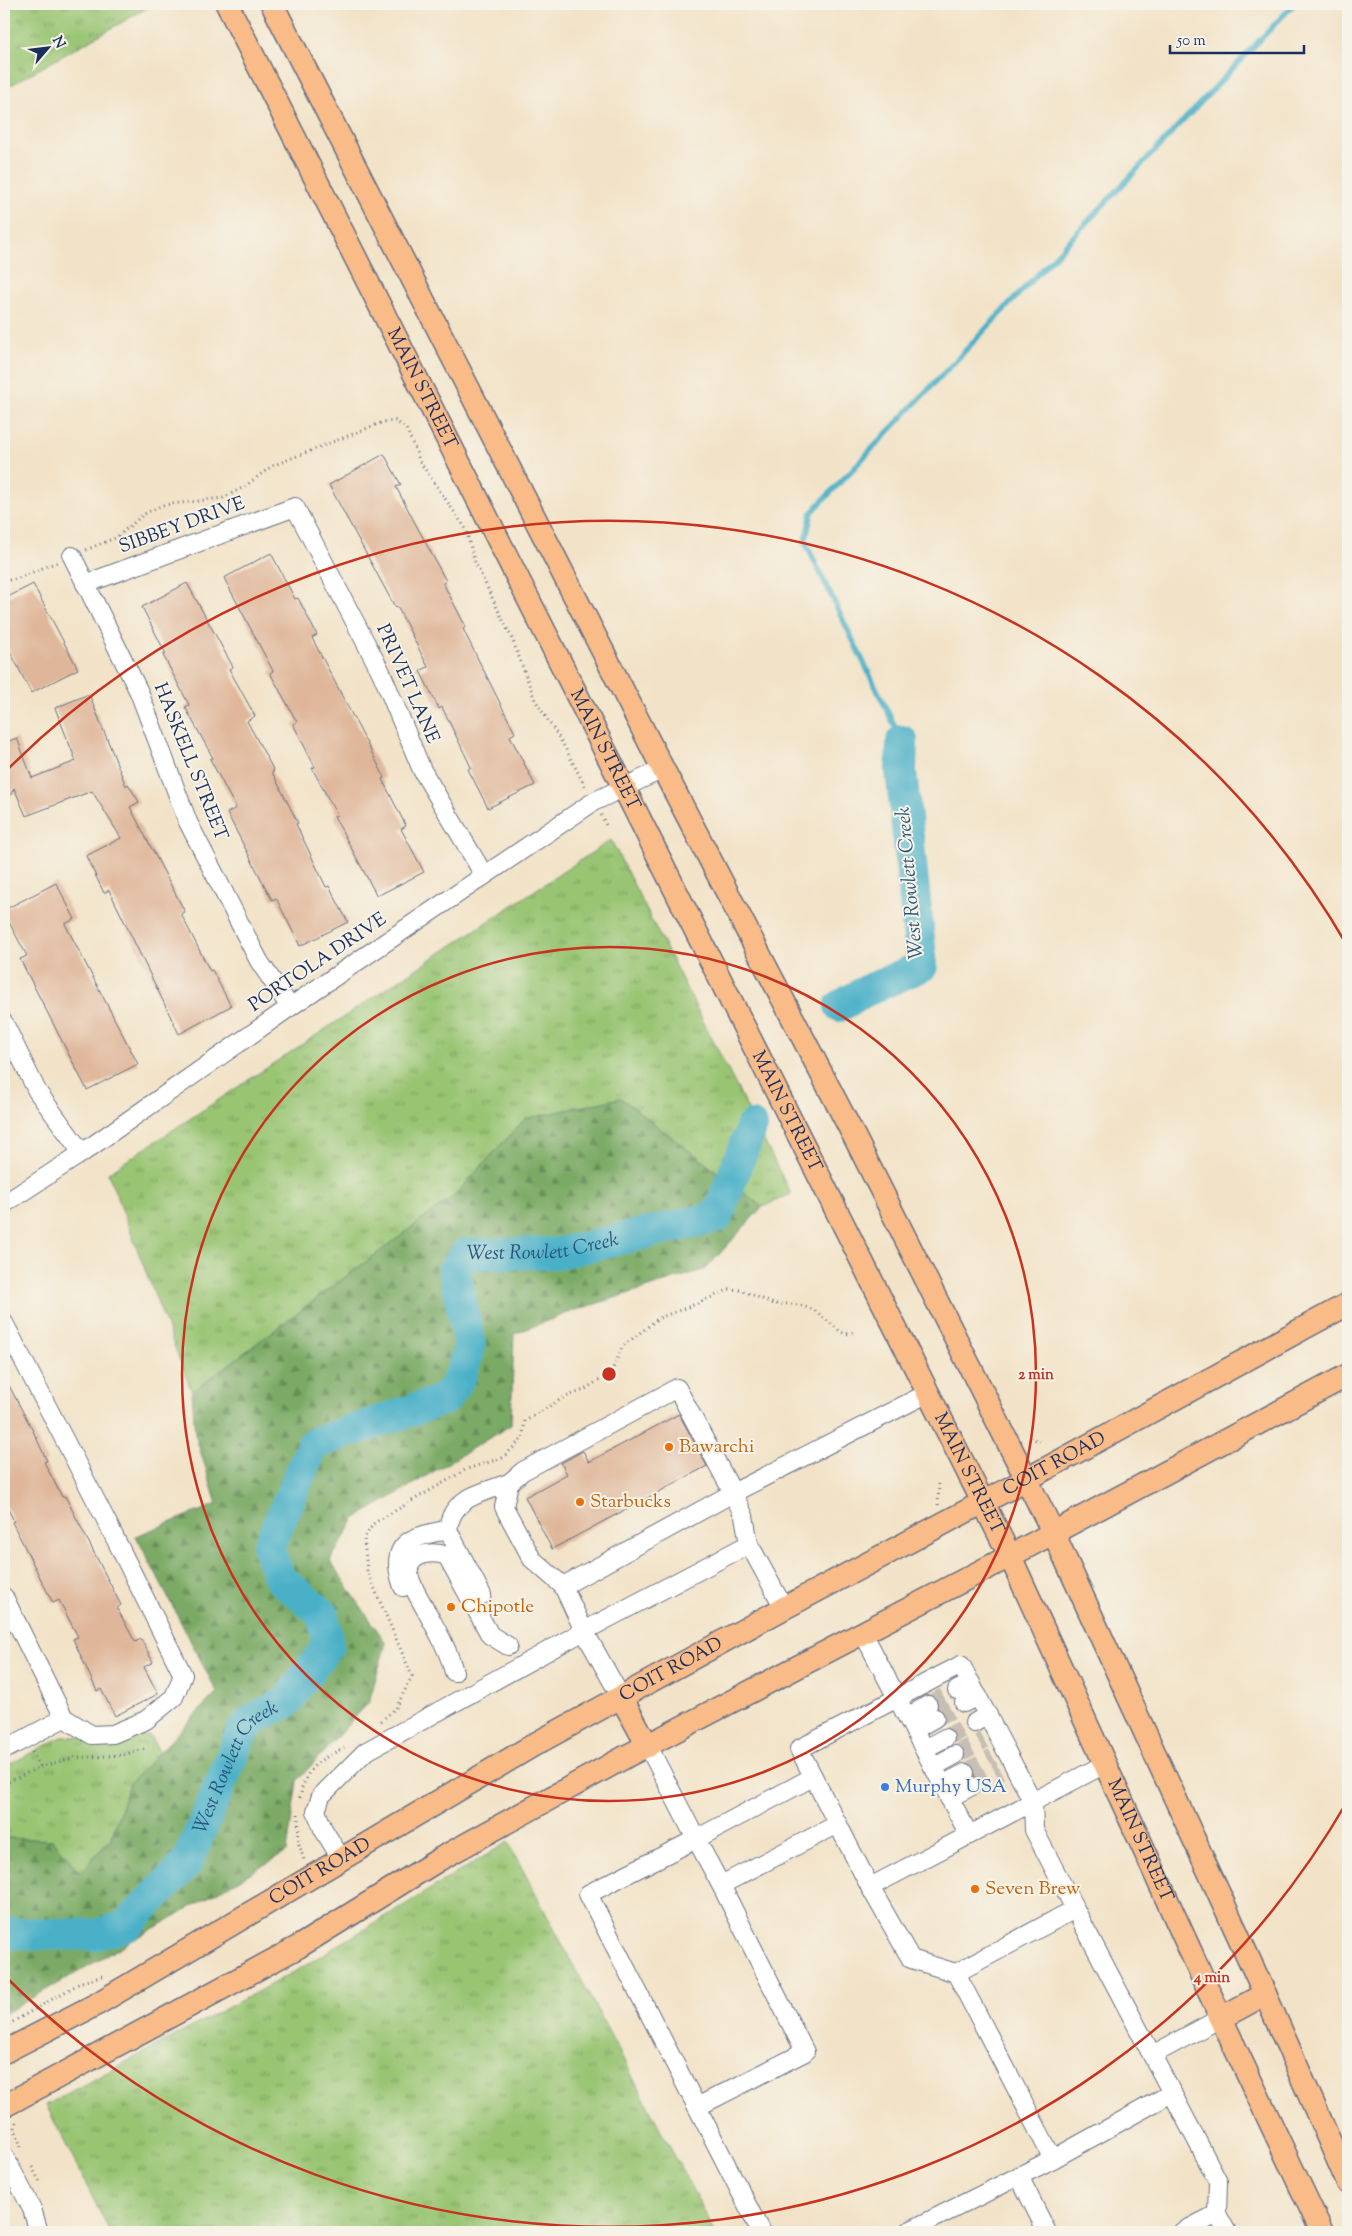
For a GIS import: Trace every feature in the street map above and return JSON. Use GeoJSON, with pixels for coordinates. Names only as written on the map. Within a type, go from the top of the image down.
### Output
{"type":"FeatureCollection","features":[{"type":"Feature","properties":{"kind":"main road","name":"MAIN STREET"},"geometry":{"type":"LineString","coordinates":[[227,4],[983,1501],[1010,1556],[1221,2018],[1322,2232]]}},
{"type":"Feature","properties":{"kind":"main road"},"geometry":{"type":"LineString","coordinates":[[272,4],[1027,1479],[1265,1994],[1348,2183]]}},
{"type":"Feature","properties":{"kind":"main road","name":"COIT ROAD"},"geometry":{"type":"LineString","coordinates":[[4,2052],[98,2004],[537,1743],[1348,1304]]}},
{"type":"Feature","properties":{"kind":"main road"},"geometry":{"type":"LineString","coordinates":[[4,2106],[298,1947],[440,1858],[1348,1375]]}},
{"type":"Feature","properties":{"kind":"main road"},"geometry":{"type":"LineString","coordinates":[[621,1697],[648,1746]]}},
{"type":"Feature","properties":{"kind":"main road"},"geometry":{"type":"LineString","coordinates":[[1221,2018],[1265,1994]]}},
{"type":"Feature","properties":{"kind":"street","name":"SIBBEY DRIVE"},"geometry":{"type":"LineString","coordinates":[[85,584],[295,507]]}},
{"type":"Feature","properties":{"kind":"street","name":"PRIVET LANE"},"geometry":{"type":"LineString","coordinates":[[295,507],[381,672],[422,770],[484,875]]}},
{"type":"Feature","properties":{"kind":"street","name":"HASKELL STREET"},"geometry":{"type":"LineString","coordinates":[[72,556],[139,692],[188,822],[259,961],[290,1007]]}},
{"type":"Feature","properties":{"kind":"street","name":"PORTOLA DRIVE"},"geometry":{"type":"LineString","coordinates":[[4,1204],[82,1153],[290,1007],[593,802],[663,769]]}},
{"type":"Feature","properties":{"kind":"street"},"geometry":{"type":"LineString","coordinates":[[4,1023],[37,1091],[82,1153]]}},
{"type":"Feature","properties":{"kind":"street"},"geometry":{"type":"LineString","coordinates":[[4,1323],[107,1522],[183,1675],[174,1697],[146,1720],[113,1734],[92,1735],[64,1718],[8,1618],[4,1597]]}},
{"type":"Feature","properties":{"kind":"street"},"geometry":{"type":"LineString","coordinates":[[519,1667],[448,1530],[449,1519],[454,1509],[464,1500],[509,1483],[522,1470],[677,1388],[733,1493],[744,1516],[749,1544],[784,1608]]}},
{"type":"Feature","properties":{"kind":"street"},"geometry":{"type":"LineString","coordinates":[[563,1586],[733,1493],[928,1393]]}},
{"type":"Feature","properties":{"kind":"street"},"geometry":{"type":"LineString","coordinates":[[509,1483],[504,1507],[532,1559],[563,1586],[584,1631],[621,1697]]}},
{"type":"Feature","properties":{"kind":"street"},"geometry":{"type":"LineString","coordinates":[[448,1530],[421,1534],[409,1541],[399,1554],[397,1570],[402,1587],[439,1655],[454,1672],[467,1695]]}},
{"type":"Feature","properties":{"kind":"street"},"geometry":{"type":"LineString","coordinates":[[342,1860],[323,1829],[316,1810],[321,1796],[365,1752],[584,1631],[749,1544]]}},
{"type":"Feature","properties":{"kind":"street"},"geometry":{"type":"LineString","coordinates":[[454,1672],[450,1655],[412,1585],[408,1572],[411,1563],[417,1556],[426,1552],[447,1556],[490,1635],[508,1646]]}},
{"type":"Feature","properties":{"kind":"street"},"geometry":{"type":"LineString","coordinates":[[863,1633],[969,1835]]}},
{"type":"Feature","properties":{"kind":"street"},"geometry":{"type":"LineString","coordinates":[[1075,1909],[956,1972],[911,1959],[870,1887],[799,1749],[961,1665],[967,1693],[1003,1761],[1033,1802],[1034,1830],[1218,2180],[1217,2214],[1226,2232]]}},
{"type":"Feature","properties":{"kind":"street"},"geometry":{"type":"LineString","coordinates":[[910,1723],[931,1712]]}},
{"type":"Feature","properties":{"kind":"street"},"geometry":{"type":"LineString","coordinates":[[4,1750],[64,1718]]}},
{"type":"Feature","properties":{"kind":"street"},"geometry":{"type":"LineString","coordinates":[[924,1749],[945,1738]]}},
{"type":"Feature","properties":{"kind":"street"},"geometry":{"type":"LineString","coordinates":[[648,1746],[805,2052],[697,2107]]}},
{"type":"Feature","properties":{"kind":"street"},"geometry":{"type":"LineString","coordinates":[[933,1767],[956,1755]]}},
{"type":"Feature","properties":{"kind":"street"},"geometry":{"type":"LineString","coordinates":[[870,1887],[1105,1764]]}},
{"type":"Feature","properties":{"kind":"street"},"geometry":{"type":"LineString","coordinates":[[761,2232],[588,1894],[813,1777]]}},
{"type":"Feature","properties":{"kind":"street"},"geometry":{"type":"LineString","coordinates":[[946,1791],[968,1779]]}},
{"type":"Feature","properties":{"kind":"street"},"geometry":{"type":"LineString","coordinates":[[721,1885],[838,1824]]}},
{"type":"Feature","properties":{"kind":"street"},"geometry":{"type":"LineString","coordinates":[[956,1972],[1053,2159]]}},
{"type":"Feature","properties":{"kind":"street"},"geometry":{"type":"LineString","coordinates":[[1152,2054],[1221,2018]]}},
{"type":"Feature","properties":{"kind":"street"},"geometry":{"type":"LineString","coordinates":[[907,2232],[1053,2159],[1172,2093]]}},
{"type":"Feature","properties":{"kind":"street"},"geometry":{"type":"LineString","coordinates":[[4,2155],[32,2208],[39,2232]]}},
{"type":"Feature","properties":{"kind":"street"},"geometry":{"type":"LineString","coordinates":[[1019,2176],[1047,2232]]}},
{"type":"Feature","properties":{"kind":"street"},"geometry":{"type":"LineString","coordinates":[[1182,2232],[1217,2214]]}},
{"type":"Feature","properties":{"kind":"path"},"geometry":{"type":"LineString","coordinates":[[4,581],[16,579],[117,536],[144,514],[163,505],[223,498],[244,487],[272,466],[293,456],[383,422],[395,421],[406,428],[420,462],[466,529],[474,560],[513,641],[535,700],[563,744],[606,824]]}},
{"type":"Feature","properties":{"kind":"path"},"geometry":{"type":"LineString","coordinates":[[1030,1438],[1040,1442]]}},
{"type":"Feature","properties":{"kind":"path"},"geometry":{"type":"LineString","coordinates":[[938,1506],[939,1483]]}},
{"type":"Feature","properties":{"kind":"path"},"geometry":{"type":"LineString","coordinates":[[4,1784],[40,1767],[74,1758],[122,1755],[144,1749]]}},
{"type":"Feature","properties":{"kind":"green space"},"geometry":{"type":"Polygon","coordinates":[[[4,4],[154,4],[4,89],[4,4]]]}},
{"type":"Feature","properties":{"kind":"green space"},"geometry":{"type":"Polygon","coordinates":[[[611,840],[791,1194],[762,1207],[621,1098],[525,1119],[454,1196],[192,1392],[108,1173],[611,840]]]}},
{"type":"Feature","properties":{"kind":"green space"},"geometry":{"type":"Polygon","coordinates":[[[621,1098],[762,1207],[706,1269],[573,1311],[514,1334],[511,1425],[355,1519],[330,1561],[386,1643],[369,1702],[297,1781],[287,1852],[4,2014],[4,1838],[53,1840],[80,1873],[111,1838],[129,1784],[217,1692],[136,1536],[217,1504],[195,1434],[192,1392],[454,1196],[525,1119],[621,1098]]]}},
{"type":"Feature","properties":{"kind":"green space"},"geometry":{"type":"Polygon","coordinates":[[[150,1736],[160,1753],[129,1784],[111,1838],[80,1873],[53,1840],[4,1838],[4,1767],[62,1737],[150,1736]]]}},
{"type":"Feature","properties":{"kind":"green space"},"geometry":{"type":"Polygon","coordinates":[[[508,1842],[715,2232],[110,2232],[46,2105],[294,1972],[508,1842]]]}},
{"type":"Feature","properties":{"kind":"building"},"geometry":{"type":"Polygon","coordinates":[[[384,454],[401,485],[396,487],[446,581],[443,583],[466,627],[463,629],[515,733],[510,736],[535,785],[488,808],[468,769],[471,767],[442,707],[439,709],[420,671],[428,667],[397,606],[395,607],[329,485],[384,454]]]}},
{"type":"Feature","properties":{"kind":"building"},"geometry":{"type":"Polygon","coordinates":[[[271,553],[295,599],[298,598],[317,635],[312,638],[385,778],[382,779],[406,826],[401,829],[424,872],[377,896],[334,816],[337,815],[312,768],[315,767],[293,724],[297,722],[270,673],[273,671],[224,578],[271,553]]]}},
{"type":"Feature","properties":{"kind":"building"},"geometry":{"type":"Polygon","coordinates":[[[187,583],[233,667],[229,669],[255,716],[247,721],[274,771],[272,772],[298,823],[296,824],[326,887],[329,886],[348,922],[300,946],[276,898],[272,900],[227,813],[236,808],[210,759],[213,758],[185,707],[189,705],[163,655],[166,654],[142,607],[187,583]]]}},
{"type":"Feature","properties":{"kind":"building"},"geometry":{"type":"Polygon","coordinates":[[[33,584],[78,669],[31,693],[4,639],[4,599],[33,584]]]}},
{"type":"Feature","properties":{"kind":"building"},"geometry":{"type":"Polygon","coordinates":[[[89,694],[126,786],[128,784],[139,802],[130,807],[185,912],[181,914],[210,971],[212,970],[231,1006],[179,1034],[109,890],[104,893],[86,856],[121,838],[92,791],[26,816],[14,788],[4,811],[4,743],[17,738],[32,778],[76,761],[55,708],[89,694]]]}},
{"type":"Feature","properties":{"kind":"building"},"geometry":{"type":"Polygon","coordinates":[[[56,883],[75,919],[65,924],[138,1064],[87,1090],[20,959],[27,956],[4,913],[4,910],[56,883]]]}},
{"type":"Feature","properties":{"kind":"building"},"geometry":{"type":"Polygon","coordinates":[[[4,1376],[47,1461],[44,1462],[62,1497],[65,1496],[121,1605],[117,1608],[135,1642],[141,1639],[153,1662],[144,1667],[158,1694],[115,1716],[101,1689],[97,1691],[73,1639],[78,1637],[59,1600],[53,1603],[12,1522],[14,1521],[4,1501],[4,1376]]]}},
{"type":"Feature","properties":{"kind":"building"},"geometry":{"type":"Polygon","coordinates":[[[679,1414],[707,1466],[552,1549],[525,1497],[567,1474],[561,1463],[583,1451],[589,1462],[679,1414]]]}},
{"type":"Feature","properties":{"kind":"waterway"},"geometry":{"type":"LineString","coordinates":[[902,741],[805,542],[812,512],[1294,4]]}},
{"type":"Feature","properties":{"kind":"waterway","name":"West Rowlett Creek"},"geometry":{"type":"LineString","coordinates":[[840,1006],[866,991],[922,966],[901,771],[902,741]]}},
{"type":"Feature","properties":{"kind":"waterway","name":"West Rowlett Creek"},"geometry":{"type":"LineString","coordinates":[[4,1933],[95,1935],[126,1926],[187,1863],[242,1732],[255,1718],[287,1702],[328,1645],[323,1614],[280,1579],[268,1548],[313,1444],[445,1399],[460,1377],[470,1345],[454,1270],[466,1254],[559,1253],[717,1217],[752,1126]]}},
{"type":"Feature","properties":{"kind":"tunnel"},"geometry":{"type":"LineString","coordinates":[[928,1705],[957,1690]]}},
{"type":"Feature","properties":{"kind":"tunnel"},"geometry":{"type":"LineString","coordinates":[[935,1718],[964,1703]]}},
{"type":"Feature","properties":{"kind":"tunnel"},"geometry":{"type":"LineString","coordinates":[[945,1738],[974,1723]]}},
{"type":"Feature","properties":{"kind":"tunnel"},"geometry":{"type":"LineString","coordinates":[[955,1755],[984,1740]]}},
{"type":"Feature","properties":{"kind":"tunnel"},"geometry":{"type":"LineString","coordinates":[[965,1773],[993,1757]]}},
{"type":"Feature","properties":{"kind":"tunnel"},"geometry":{"type":"LineString","coordinates":[[972,1786],[1000,1771]]}},
{"type":"Feature","properties":{"kind":"place","name":"Bawarchi"},"geometry":{"type":"Point","coordinates":[669,1447]}},
{"type":"Feature","properties":{"kind":"place","name":"Starbucks"},"geometry":{"type":"Point","coordinates":[580,1502]}},
{"type":"Feature","properties":{"kind":"place","name":"Chipotle"},"geometry":{"type":"Point","coordinates":[451,1607]}},
{"type":"Feature","properties":{"kind":"place","name":"Murphy USA"},"geometry":{"type":"Point","coordinates":[885,1787]}},
{"type":"Feature","properties":{"kind":"place","name":"Seven Brew"},"geometry":{"type":"Point","coordinates":[975,1889]}}]}
